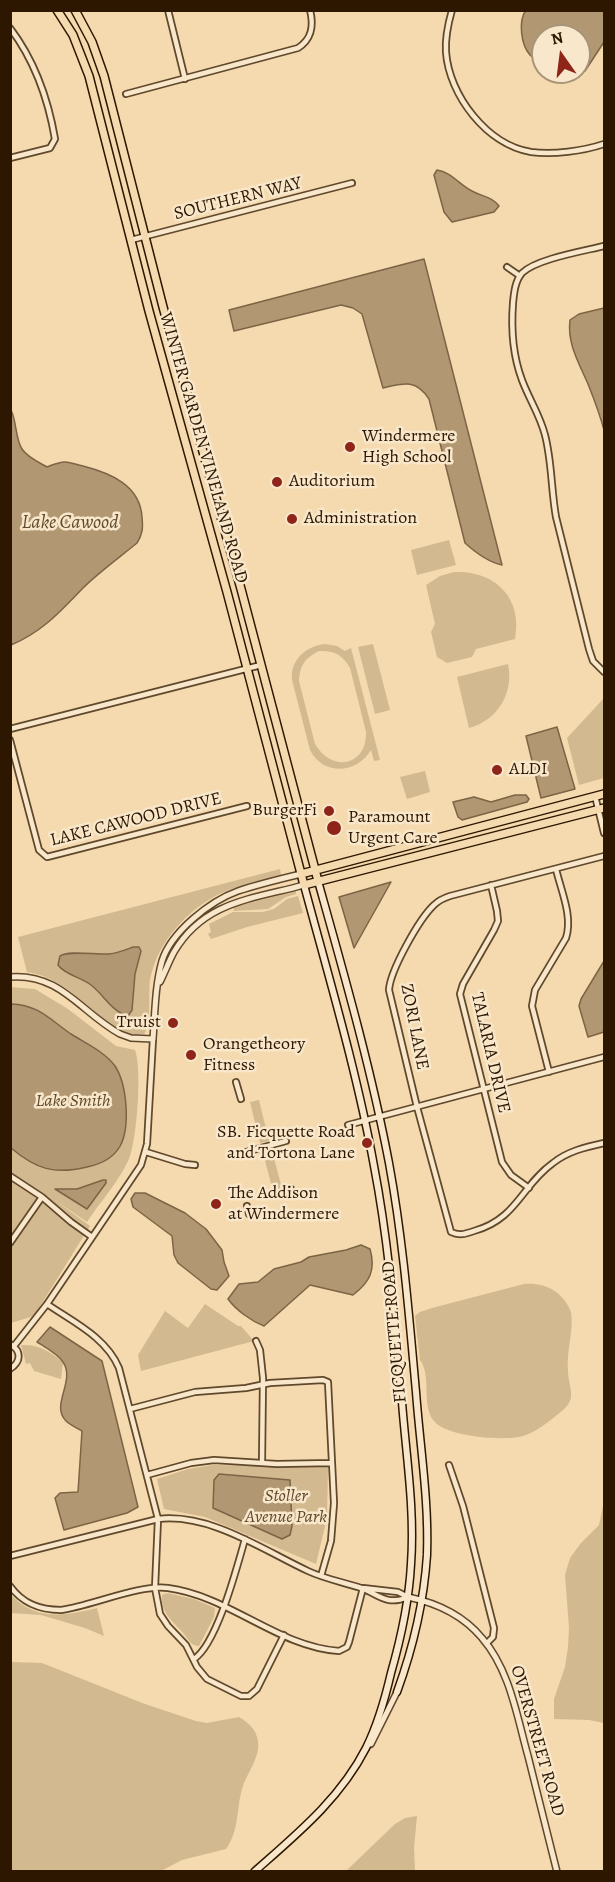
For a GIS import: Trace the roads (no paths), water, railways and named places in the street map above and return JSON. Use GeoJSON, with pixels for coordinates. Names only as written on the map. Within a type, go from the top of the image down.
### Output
{"type":"FeatureCollection","features":[{"type":"Feature","properties":{"kind":"main road","name":"WINTER GARDEN VINELAND ROAD"},"geometry":{"type":"LineString","coordinates":[[57,10],[73,35],[86,67],[304,885]]}},
{"type":"Feature","properties":{"kind":"main road","name":"WINTER GARDEN VINELAND ROAD"},"geometry":{"type":"LineString","coordinates":[[75,10],[92,42],[102,68],[181,374],[318,881]]}},
{"type":"Feature","properties":{"kind":"main road"},"geometry":{"type":"LineString","coordinates":[[167,377],[181,374]]}},
{"type":"Feature","properties":{"kind":"main road"},"geometry":{"type":"LineString","coordinates":[[301,874],[604,794]]}},
{"type":"Feature","properties":{"kind":"main road"},"geometry":{"type":"LineString","coordinates":[[304,885],[601,809]]}},
{"type":"Feature","properties":{"kind":"main road","name":"FICQUETTE ROAD"},"geometry":{"type":"LineString","coordinates":[[318,881],[379,1117],[397,1211],[409,1319],[427,1522],[427,1555],[422,1600],[407,1663],[397,1692]]}},
{"type":"Feature","properties":{"kind":"main road","name":"FICQUETTE ROAD"},"geometry":{"type":"LineString","coordinates":[[254,1872],[314,1819],[352,1773],[367,1747],[379,1718],[394,1664],[408,1597],[411,1564],[412,1526],[392,1288],[382,1209],[365,1121],[304,885]]}},
{"type":"Feature","properties":{"kind":"street"},"geometry":{"type":"LineString","coordinates":[[168,10],[185,79]]}},
{"type":"Feature","properties":{"kind":"street"},"geometry":{"type":"LineString","coordinates":[[126,94],[298,48],[305,43],[311,33],[313,21],[310,10]]}},
{"type":"Feature","properties":{"kind":"street"},"geometry":{"type":"LineString","coordinates":[[452,10],[447,28],[446,52],[452,77],[472,116],[492,135],[509,145],[530,152],[556,152],[604,144]]}},
{"type":"Feature","properties":{"kind":"street"},"geometry":{"type":"LineString","coordinates":[[10,28],[25,48],[37,71],[55,139],[50,148],[10,158]]}},
{"type":"Feature","properties":{"kind":"street","name":"SOUTHERN WAY"},"geometry":{"type":"LineString","coordinates":[[131,240],[352,183]]}},
{"type":"Feature","properties":{"kind":"street"},"geometry":{"type":"LineString","coordinates":[[604,246],[535,264],[520,276],[513,298],[511,321],[516,360],[522,380],[545,432],[550,454],[556,517],[589,650],[593,661],[604,672]]}},
{"type":"Feature","properties":{"kind":"street"},"geometry":{"type":"LineString","coordinates":[[507,267],[520,276]]}},
{"type":"Feature","properties":{"kind":"street"},"geometry":{"type":"LineString","coordinates":[[10,729],[261,664]]}},
{"type":"Feature","properties":{"kind":"street","name":"LAKE CAWOOD DRIVE"},"geometry":{"type":"LineString","coordinates":[[10,740],[39,850],[46,857],[247,806]]}},
{"type":"Feature","properties":{"kind":"street"},"geometry":{"type":"LineString","coordinates":[[595,796],[601,809],[604,833]]}},
{"type":"Feature","properties":{"kind":"street","name":"ZORI LANE"},"geometry":{"type":"LineString","coordinates":[[529,1188],[508,1214],[495,1223],[463,1234],[457,1235],[451,1232],[417,1107],[389,990],[389,981],[432,907],[439,900],[604,856]]}},
{"type":"Feature","properties":{"kind":"street"},"geometry":{"type":"LineString","coordinates":[[549,1072],[532,998],[569,929],[569,919],[556,868]]}},
{"type":"Feature","properties":{"kind":"street"},"geometry":{"type":"LineString","coordinates":[[10,1369],[17,1364],[19,1359],[18,1352],[12,1345],[47,1304],[134,1176],[146,1152],[157,988],[162,960],[171,942],[208,907],[236,892],[301,874]]}},
{"type":"Feature","properties":{"kind":"street"},"geometry":{"type":"LineString","coordinates":[[157,988],[175,951],[191,931],[215,910],[242,900],[304,885]]}},
{"type":"Feature","properties":{"kind":"street","name":"TALARIA DRIVE"},"geometry":{"type":"LineString","coordinates":[[491,885],[498,921],[463,984],[460,994],[502,1162],[511,1175],[529,1188]]}},
{"type":"Feature","properties":{"kind":"street"},"geometry":{"type":"LineString","coordinates":[[186,926],[191,931]]}},
{"type":"Feature","properties":{"kind":"street"},"geometry":{"type":"LineString","coordinates":[[10,977],[29,977],[55,985],[120,1035],[153,1039]]}},
{"type":"Feature","properties":{"kind":"street"},"geometry":{"type":"LineString","coordinates":[[348,1125],[604,1057]]}},
{"type":"Feature","properties":{"kind":"street"},"geometry":{"type":"LineString","coordinates":[[237,1082],[241,1099]]}},
{"type":"Feature","properties":{"kind":"street"},"geometry":{"type":"LineString","coordinates":[[246,1152],[286,1142]]}},
{"type":"Feature","properties":{"kind":"street"},"geometry":{"type":"LineString","coordinates":[[529,1188],[542,1173],[568,1153],[604,1143]]}},
{"type":"Feature","properties":{"kind":"street"},"geometry":{"type":"LineString","coordinates":[[146,1152],[195,1165]]}},
{"type":"Feature","properties":{"kind":"street"},"geometry":{"type":"LineString","coordinates":[[10,1176],[42,1197],[70,1222],[92,1237]]}},
{"type":"Feature","properties":{"kind":"street"},"geometry":{"type":"LineString","coordinates":[[291,1189],[292,1195]]}},
{"type":"Feature","properties":{"kind":"street"},"geometry":{"type":"LineString","coordinates":[[10,1243],[42,1197]]}},
{"type":"Feature","properties":{"kind":"street"},"geometry":{"type":"LineString","coordinates":[[247,1206],[249,1214]]}},
{"type":"Feature","properties":{"kind":"street"},"geometry":{"type":"LineString","coordinates":[[47,1304],[108,1348],[119,1368],[158,1519],[154,1588],[160,1614],[186,1645],[201,1673],[207,1679],[241,1696],[249,1696],[257,1689],[284,1635]]}},
{"type":"Feature","properties":{"kind":"street"},"geometry":{"type":"LineString","coordinates":[[256,1341],[260,1350],[262,1384],[262,1463]]}},
{"type":"Feature","properties":{"kind":"street"},"geometry":{"type":"LineString","coordinates":[[130,1409],[195,1392],[262,1384],[323,1380],[328,1383],[333,1521],[331,1541],[321,1576]]}},
{"type":"Feature","properties":{"kind":"street"},"geometry":{"type":"LineString","coordinates":[[147,1475],[204,1461],[332,1463]]}},
{"type":"Feature","properties":{"kind":"street"},"geometry":{"type":"LineString","coordinates":[[449,1464],[460,1497],[494,1628],[493,1637],[487,1643]]}},
{"type":"Feature","properties":{"kind":"street"},"geometry":{"type":"LineString","coordinates":[[10,1556],[158,1519],[174,1519],[204,1525],[246,1539],[321,1576],[363,1588],[398,1592],[408,1597]]}},
{"type":"Feature","properties":{"kind":"street"},"geometry":{"type":"LineString","coordinates":[[194,1659],[205,1650],[224,1605],[246,1539]]}},
{"type":"Feature","properties":{"kind":"street"},"geometry":{"type":"LineString","coordinates":[[10,1586],[31,1605],[49,1610],[61,1610],[167,1587],[209,1598],[284,1635],[334,1651],[344,1650],[349,1642],[363,1588]]}},
{"type":"Feature","properties":{"kind":"street"},"geometry":{"type":"LineString","coordinates":[[363,1588],[375,1596],[391,1601],[397,1602],[408,1597]]}},
{"type":"Feature","properties":{"kind":"street","name":"OVERSTREET ROAD"},"geometry":{"type":"LineString","coordinates":[[408,1597],[439,1606],[461,1618],[487,1643],[497,1658],[506,1680],[557,1872]]}},
{"type":"Feature","properties":{"kind":"street","name":"FICQUETTE ROAD"},"geometry":{"type":"LineString","coordinates":[[352,1773],[381,1726],[397,1692]]}},
{"type":"Feature","properties":{"kind":"water"},"geometry":{"type":"Polygon","coordinates":[[[526,10],[604,11],[604,42],[591,62],[591,24],[531,24],[531,56],[524,45],[522,20],[526,10]]]}},
{"type":"Feature","properties":{"kind":"water"},"geometry":{"type":"Polygon","coordinates":[[[437,170],[447,174],[469,190],[491,199],[499,206],[494,212],[452,222],[444,212],[434,175],[437,170]]]}},
{"type":"Feature","properties":{"kind":"water"},"geometry":{"type":"Polygon","coordinates":[[[424,259],[502,565],[482,557],[465,543],[429,399],[414,385],[383,388],[362,314],[353,308],[341,305],[234,331],[229,310],[424,259]]]}},
{"type":"Feature","properties":{"kind":"water"},"geometry":{"type":"Polygon","coordinates":[[[604,308],[604,430],[574,353],[570,337],[570,320],[579,314],[604,308]]]}},
{"type":"Feature","properties":{"kind":"water","name":"Lake Cawood"},"geometry":{"type":"Polygon","coordinates":[[[11,410],[20,445],[27,454],[47,467],[67,462],[103,472],[122,482],[136,497],[140,506],[142,524],[137,543],[89,582],[50,621],[11,645],[11,410]]]}},
{"type":"Feature","properties":{"kind":"water"},"geometry":{"type":"Polygon","coordinates":[[[557,727],[575,789],[541,798],[526,736],[557,727]]]}},
{"type":"Feature","properties":{"kind":"water"},"geometry":{"type":"Polygon","coordinates":[[[515,795],[526,795],[529,799],[527,802],[462,820],[458,817],[453,802],[474,797],[491,802],[515,795]]]}},
{"type":"Feature","properties":{"kind":"water"},"geometry":{"type":"Polygon","coordinates":[[[391,882],[354,948],[339,897],[391,882]]]}},
{"type":"Feature","properties":{"kind":"water"},"geometry":{"type":"Polygon","coordinates":[[[139,947],[141,951],[135,974],[132,1010],[128,1016],[112,1007],[91,985],[58,965],[60,956],[64,954],[109,954],[139,947]]]}},
{"type":"Feature","properties":{"kind":"water"},"geometry":{"type":"Polygon","coordinates":[[[604,961],[604,1032],[588,1037],[579,1006],[604,961]]]}},
{"type":"Feature","properties":{"kind":"water","name":"Lake Smith"},"geometry":{"type":"Polygon","coordinates":[[[11,1004],[29,1007],[43,1014],[100,1052],[115,1066],[124,1090],[126,1128],[120,1146],[108,1159],[87,1167],[55,1170],[29,1161],[11,1148],[11,1004]]]}},
{"type":"Feature","properties":{"kind":"water"},"geometry":{"type":"Polygon","coordinates":[[[106,1180],[106,1183],[87,1209],[55,1189],[77,1189],[106,1180]]]}},
{"type":"Feature","properties":{"kind":"water"},"geometry":{"type":"Polygon","coordinates":[[[135,1193],[145,1193],[185,1213],[206,1229],[222,1250],[229,1276],[217,1290],[211,1289],[178,1263],[174,1255],[172,1236],[133,1207],[131,1199],[135,1193]]]}},
{"type":"Feature","properties":{"kind":"water"},"geometry":{"type":"Polygon","coordinates":[[[361,1245],[370,1249],[372,1269],[364,1285],[353,1295],[310,1285],[264,1326],[244,1315],[228,1299],[239,1284],[258,1282],[274,1269],[301,1262],[309,1257],[361,1245]]]}},
{"type":"Feature","properties":{"kind":"water"},"geometry":{"type":"Polygon","coordinates":[[[50,1327],[102,1361],[138,1507],[127,1513],[64,1530],[55,1498],[60,1493],[78,1492],[82,1431],[62,1415],[61,1400],[67,1377],[63,1362],[55,1353],[37,1342],[50,1327]]]}},
{"type":"Feature","properties":{"kind":"water"},"geometry":{"type":"Polygon","coordinates":[[[219,1474],[290,1480],[292,1526],[290,1535],[282,1539],[213,1508],[214,1480],[219,1474]]]}},
{"type":"Feature","properties":{"kind":"place","name":"Windermere High School"},"geometry":{"type":"Point","coordinates":[350,447]}},
{"type":"Feature","properties":{"kind":"place","name":"Auditorium"},"geometry":{"type":"Point","coordinates":[277,482]}},
{"type":"Feature","properties":{"kind":"place","name":"Administration"},"geometry":{"type":"Point","coordinates":[292,519]}},
{"type":"Feature","properties":{"kind":"place","name":"ALDI"},"geometry":{"type":"Point","coordinates":[497,770]}},
{"type":"Feature","properties":{"kind":"place","name":"BurgerFi"},"geometry":{"type":"Point","coordinates":[329,811]}},
{"type":"Feature","properties":{"kind":"place","name":"Paramount Urgent Care"},"geometry":{"type":"Point","coordinates":[334,828]}},
{"type":"Feature","properties":{"kind":"place","name":"Truist"},"geometry":{"type":"Point","coordinates":[173,1023]}},
{"type":"Feature","properties":{"kind":"place","name":"Orangetheory Fitness"},"geometry":{"type":"Point","coordinates":[191,1055]}},
{"type":"Feature","properties":{"kind":"place","name":"SB. Ficquette Road and Tortona Lane"},"geometry":{"type":"Point","coordinates":[367,1143]}},
{"type":"Feature","properties":{"kind":"place","name":"The Addison at Windermere"},"geometry":{"type":"Point","coordinates":[216,1204]}},
{"type":"Feature","properties":{"kind":"park label","name":"Stoller Avenue Park"},"geometry":{"type":"Point","coordinates":[286,1507]}}]}
